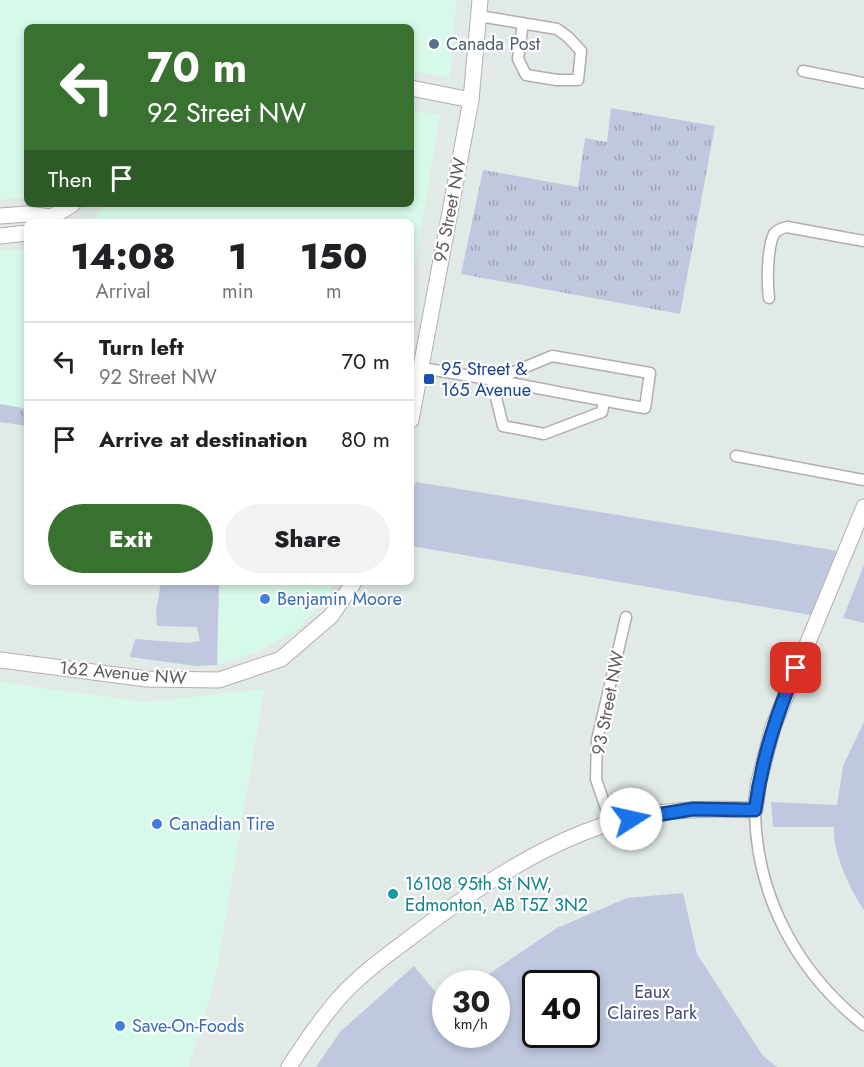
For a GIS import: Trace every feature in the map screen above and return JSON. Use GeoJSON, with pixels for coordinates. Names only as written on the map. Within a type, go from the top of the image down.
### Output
{"type":"FeatureCollection","features":[{"type":"Feature","properties":{"kind":"street","name":"95 Street NW"},"geometry":{"type":"LineString","coordinates":[[414,404],[471,99],[480,0]]}},
{"type":"Feature","properties":{"kind":"street"},"geometry":{"type":"LineString","coordinates":[[479,16],[557,29],[581,51],[578,80],[557,80],[526,75],[518,59],[523,24]]}},
{"type":"Feature","properties":{"kind":"street"},"geometry":{"type":"LineString","coordinates":[[803,71],[864,83]]}},
{"type":"Feature","properties":{"kind":"street"},"geometry":{"type":"LineString","coordinates":[[414,89],[471,99]]}},
{"type":"Feature","properties":{"kind":"street"},"geometry":{"type":"LineString","coordinates":[[49,219],[67,207]]}},
{"type":"Feature","properties":{"kind":"street"},"geometry":{"type":"LineString","coordinates":[[0,216],[27,214],[44,219]]}},
{"type":"Feature","properties":{"kind":"street"},"geometry":{"type":"LineString","coordinates":[[769,298],[767,270],[773,237],[780,229],[787,227],[864,241]]}},
{"type":"Feature","properties":{"kind":"street"},"geometry":{"type":"LineString","coordinates":[[0,236],[24,233]]}},
{"type":"Feature","properties":{"kind":"street"},"geometry":{"type":"LineString","coordinates":[[421,368],[492,381],[645,408],[650,373],[552,356],[492,381]]}},
{"type":"Feature","properties":{"kind":"street"},"geometry":{"type":"LineString","coordinates":[[492,381],[503,426],[544,434],[602,412],[604,401]]}},
{"type":"Feature","properties":{"kind":"street"},"geometry":{"type":"LineString","coordinates":[[736,456],[864,480]]}},
{"type":"Feature","properties":{"kind":"street"},"geometry":{"type":"LineString","coordinates":[[864,507],[780,707],[765,754],[755,810],[758,851],[764,881],[778,918],[798,954],[830,993],[864,1025]]}},
{"type":"Feature","properties":{"kind":"street","name":"162 Avenue NW"},"geometry":{"type":"LineString","coordinates":[[0,660],[147,679],[219,680],[280,659],[331,616],[352,585]]}},
{"type":"Feature","properties":{"kind":"street","name":"93 Street NW"},"geometry":{"type":"LineString","coordinates":[[611,823],[596,779],[597,740],[626,617]]}},
{"type":"Feature","properties":{"kind":"street"},"geometry":{"type":"LineString","coordinates":[[289,1067],[312,1031],[341,996],[391,952],[438,916],[539,854],[611,823],[693,809],[755,810]]}},
{"type":"Feature","properties":{"kind":"shaded area"},"geometry":{"type":"Polygon","coordinates":[[[0,0],[457,0],[450,78],[414,71],[414,24],[24,24],[24,197],[0,200],[0,0]]]}},
{"type":"Feature","properties":{"kind":"shaded area"},"geometry":{"type":"Polygon","coordinates":[[[414,111],[440,115],[414,271],[414,219],[95,219],[105,207],[414,207],[414,111]]]}},
{"type":"Feature","properties":{"kind":"shaded area"},"geometry":{"type":"Polygon","coordinates":[[[24,249],[24,408],[0,403],[0,251],[24,249]]]}},
{"type":"Feature","properties":{"kind":"shaded area"},"geometry":{"type":"Polygon","coordinates":[[[219,585],[334,585],[299,628],[260,651],[217,665],[219,585]]]}},
{"type":"Feature","properties":{"kind":"shaded area"},"geometry":{"type":"Polygon","coordinates":[[[0,682],[146,702],[264,689],[216,976],[189,1067],[0,1067],[0,682]]]}},
{"type":"Feature","properties":{"kind":"green space"},"geometry":{"type":"Polygon","coordinates":[[[611,108],[715,126],[680,314],[461,274],[483,170],[578,187],[585,138],[607,142],[611,108]]]}},
{"type":"Feature","properties":{"kind":"green space"},"geometry":{"type":"Polygon","coordinates":[[[0,404],[24,408],[24,426],[0,422],[0,404]]]}},
{"type":"Feature","properties":{"kind":"green space"},"geometry":{"type":"Polygon","coordinates":[[[416,482],[838,551],[811,615],[414,547],[414,488],[416,482]]]}},
{"type":"Feature","properties":{"kind":"green space"},"geometry":{"type":"Polygon","coordinates":[[[864,565],[864,623],[843,618],[864,565]]]}},
{"type":"Feature","properties":{"kind":"green space"},"geometry":{"type":"Polygon","coordinates":[[[160,585],[219,585],[217,665],[196,666],[130,657],[135,639],[187,643],[200,641],[197,627],[157,626],[156,611],[160,585]]]}},
{"type":"Feature","properties":{"kind":"green space"},"geometry":{"type":"Polygon","coordinates":[[[864,722],[864,910],[853,892],[839,859],[834,827],[773,827],[771,802],[837,805],[843,766],[864,722]]]}},
{"type":"Feature","properties":{"kind":"green space","name":"Eaux Claires Park"},"geometry":{"type":"Polygon","coordinates":[[[683,893],[697,954],[763,1056],[777,1067],[316,1067],[340,1032],[414,966],[432,987],[432,1048],[510,1048],[510,970],[495,970],[557,928],[627,898],[683,893]]]}},
{"type":"Feature","properties":{"kind":"place","name":"Canada Post"},"geometry":{"type":"Point","coordinates":[434,44]}},
{"type":"Feature","properties":{"kind":"place","name":"95 Street & 165 Avenue"},"geometry":{"type":"Point","coordinates":[429,379]}},
{"type":"Feature","properties":{"kind":"place","name":"Benjamin Moore"},"geometry":{"type":"Point","coordinates":[265,599]}},
{"type":"Feature","properties":{"kind":"place","name":"Canadian Tire"},"geometry":{"type":"Point","coordinates":[157,824]}},
{"type":"Feature","properties":{"kind":"place","name":"16108 95th St NW, Edmonton, AB T5Z 3N2"},"geometry":{"type":"Point","coordinates":[393,894]}},
{"type":"Feature","properties":{"kind":"place","name":"Save-On-Foods"},"geometry":{"type":"Point","coordinates":[120,1026]}},
{"type":"Feature","properties":{"kind":"route"},"geometry":{"type":"LineString","coordinates":[[631,819],[650,814],[693,809],[755,810],[765,754],[780,707],[796,668]]}}]}
